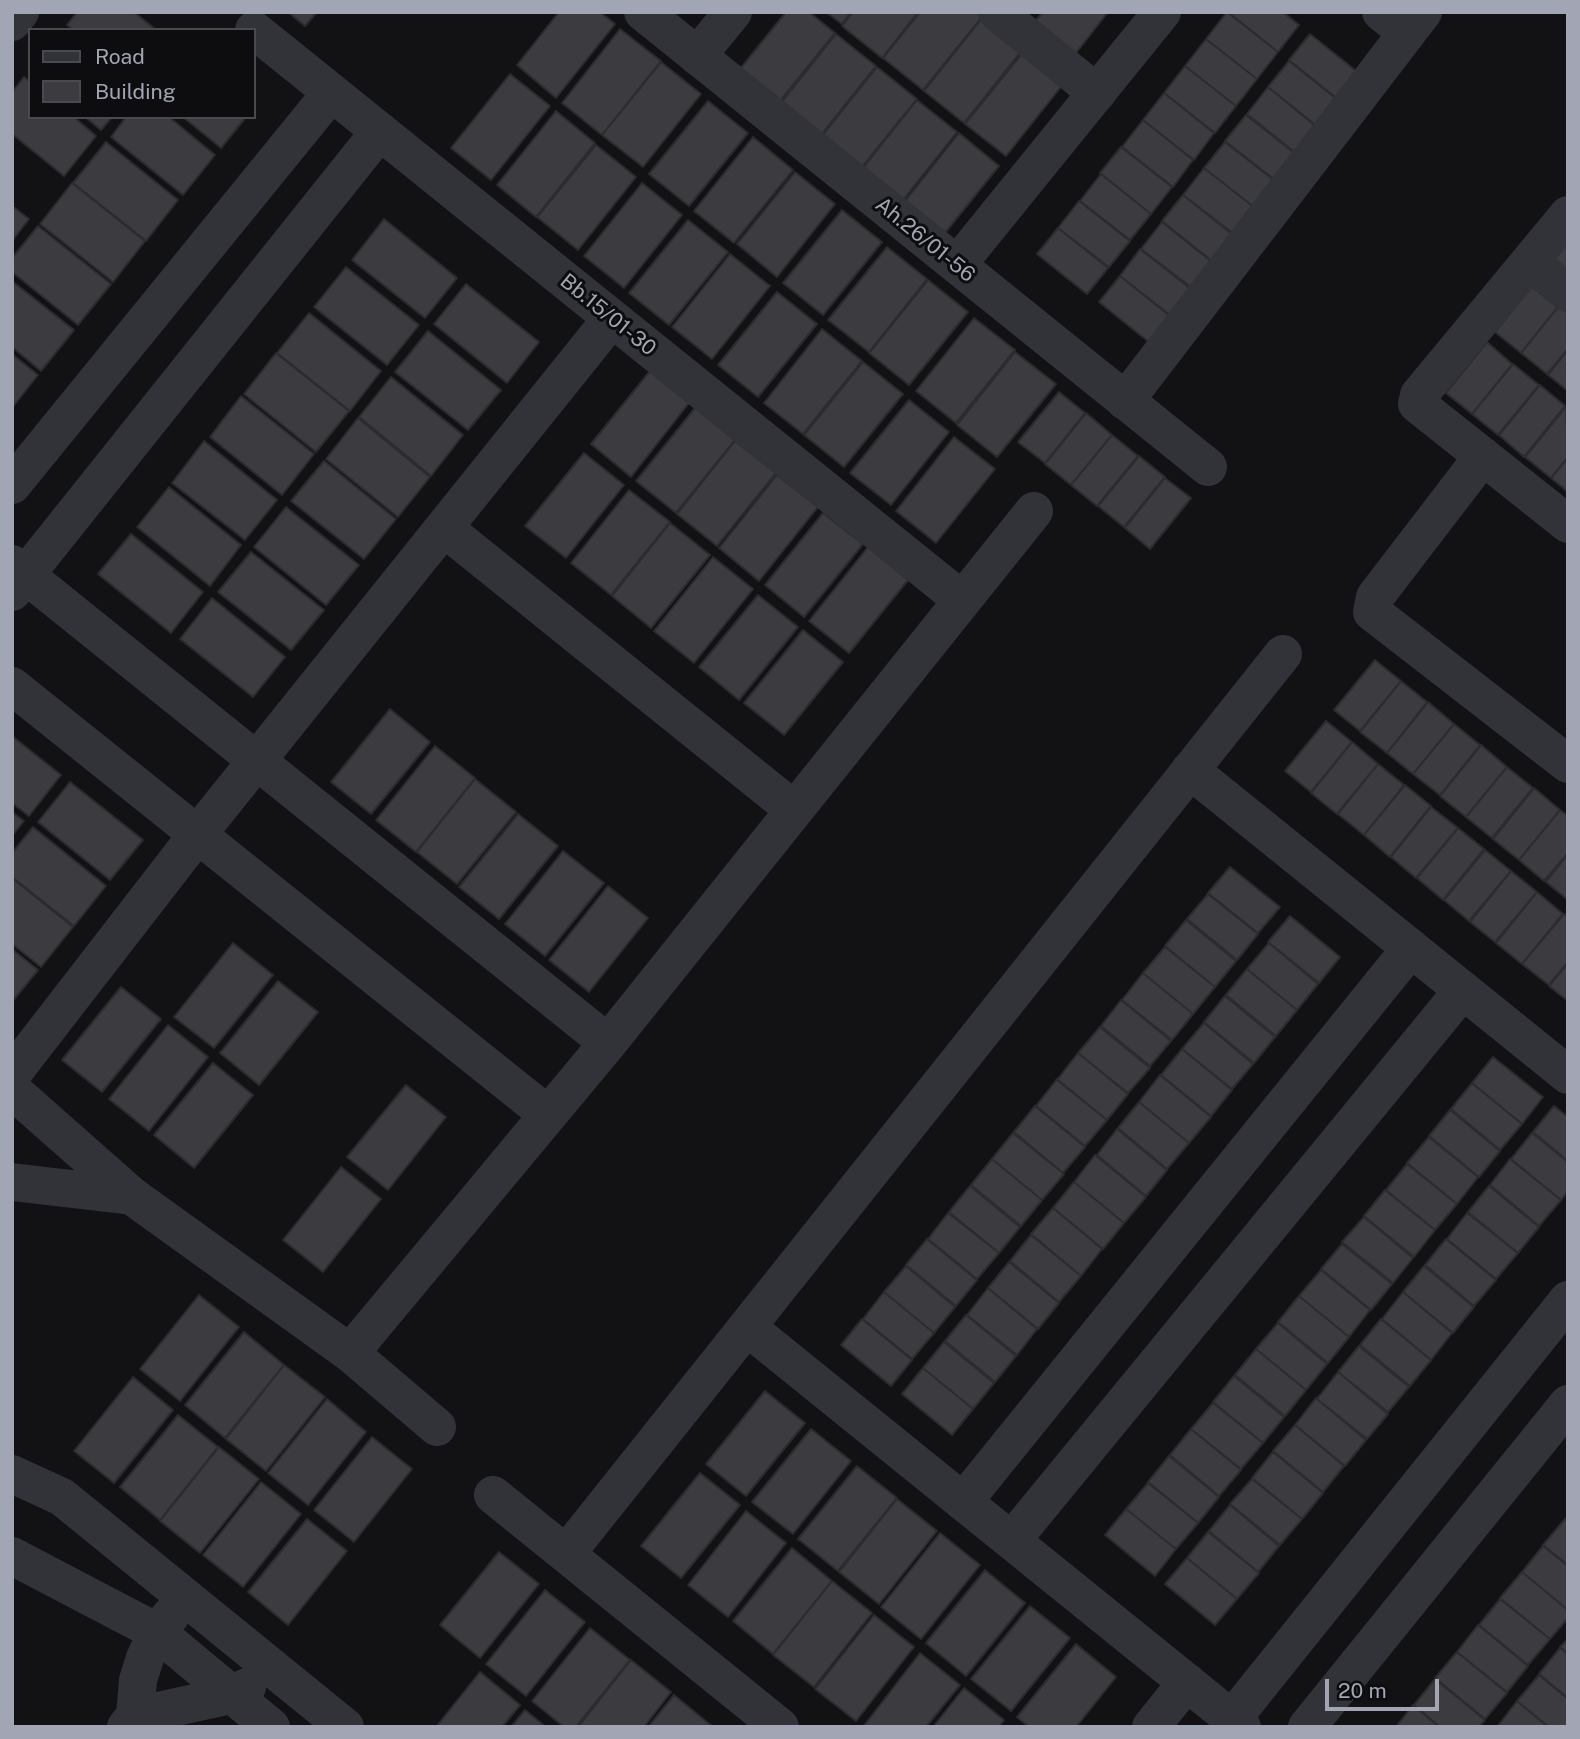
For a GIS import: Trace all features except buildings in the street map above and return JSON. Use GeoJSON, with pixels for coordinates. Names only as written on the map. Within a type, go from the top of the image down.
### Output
{"type":"FeatureCollection","features":[{"type":"Feature","properties":{"kind":"street"},"geometry":{"type":"LineString","coordinates":[[12,22],[20,12]]}},
{"type":"Feature","properties":{"kind":"street","name":"Bb.15/01-30"},"geometry":{"type":"LineString","coordinates":[[231,12],[251,28]]}},
{"type":"Feature","properties":{"kind":"street","name":"Ah.26/01-56"},"geometry":{"type":"LineString","coordinates":[[643,12],[1208,467]]}},
{"type":"Feature","properties":{"kind":"street"},"geometry":{"type":"LineString","coordinates":[[697,56],[733,12]]}},
{"type":"Feature","properties":{"kind":"street"},"geometry":{"type":"LineString","coordinates":[[997,12],[1097,93]]}},
{"type":"Feature","properties":{"kind":"street"},"geometry":{"type":"LineString","coordinates":[[957,265],[1163,12]]}},
{"type":"Feature","properties":{"kind":"street"},"geometry":{"type":"LineString","coordinates":[[1125,401],[1404,19]]}},
{"type":"Feature","properties":{"kind":"street","name":"Bb.15/01-30"},"geometry":{"type":"LineString","coordinates":[[256,32],[962,600]]}},
{"type":"Feature","properties":{"kind":"street"},"geometry":{"type":"LineString","coordinates":[[12,485],[331,93]]}},
{"type":"Feature","properties":{"kind":"street"},"geometry":{"type":"LineString","coordinates":[[380,131],[17,577],[259,762],[608,1042]]}},
{"type":"Feature","properties":{"kind":"street"},"geometry":{"type":"LineString","coordinates":[[1568,215],[1419,395],[1417,404],[1568,524]]}},
{"type":"Feature","properties":{"kind":"street"},"geometry":{"type":"LineString","coordinates":[[1530,262],[1568,293]]}},
{"type":"Feature","properties":{"kind":"street"},"geometry":{"type":"LineString","coordinates":[[12,1073],[197,835],[259,762],[612,318]]}},
{"type":"Feature","properties":{"kind":"street"},"geometry":{"type":"LineString","coordinates":[[1483,456],[1375,597],[1372,612],[1568,764]]}},
{"type":"Feature","properties":{"kind":"street"},"geometry":{"type":"LineString","coordinates":[[350,1353],[608,1042],[1034,511]]}},
{"type":"Feature","properties":{"kind":"street"},"geometry":{"type":"LineString","coordinates":[[444,528],[793,809]]}},
{"type":"Feature","properties":{"kind":"street"},"geometry":{"type":"LineString","coordinates":[[566,1554],[1283,654]]}},
{"type":"Feature","properties":{"kind":"street"},"geometry":{"type":"LineString","coordinates":[[12,686],[547,1114]]}},
{"type":"Feature","properties":{"kind":"street"},"geometry":{"type":"LineString","coordinates":[[1190,771],[1568,1074]]}},
{"type":"Feature","properties":{"kind":"street"},"geometry":{"type":"LineString","coordinates":[[963,1502],[1411,948]]}},
{"type":"Feature","properties":{"kind":"street"},"geometry":{"type":"LineString","coordinates":[[1012,1540],[1463,990]]}},
{"type":"Feature","properties":{"kind":"street"},"geometry":{"type":"LineString","coordinates":[[12,1090],[132,1196],[350,1353],[437,1427]]}},
{"type":"Feature","properties":{"kind":"street"},"geometry":{"type":"LineString","coordinates":[[12,1182],[132,1196]]}},
{"type":"Feature","properties":{"kind":"street"},"geometry":{"type":"LineString","coordinates":[[747,1327],[1238,1723],[1568,1300]]}},
{"type":"Feature","properties":{"kind":"street"},"geometry":{"type":"LineString","coordinates":[[1307,1727],[1568,1404]]}},
{"type":"Feature","properties":{"kind":"street"},"geometry":{"type":"LineString","coordinates":[[12,1474],[62,1497],[345,1727]]}},
{"type":"Feature","properties":{"kind":"street"},"geometry":{"type":"LineString","coordinates":[[492,1494],[780,1727]]}},
{"type":"Feature","properties":{"kind":"street"},"geometry":{"type":"LineString","coordinates":[[12,1556],[157,1632],[271,1727]]}},
{"type":"Feature","properties":{"kind":"street"},"geometry":{"type":"LineString","coordinates":[[186,1598],[157,1632],[138,1680],[130,1721],[231,1695],[278,1672]]}},
{"type":"Feature","properties":{"kind":"street"},"geometry":{"type":"LineString","coordinates":[[1151,1727],[1187,1682]]}}]}
